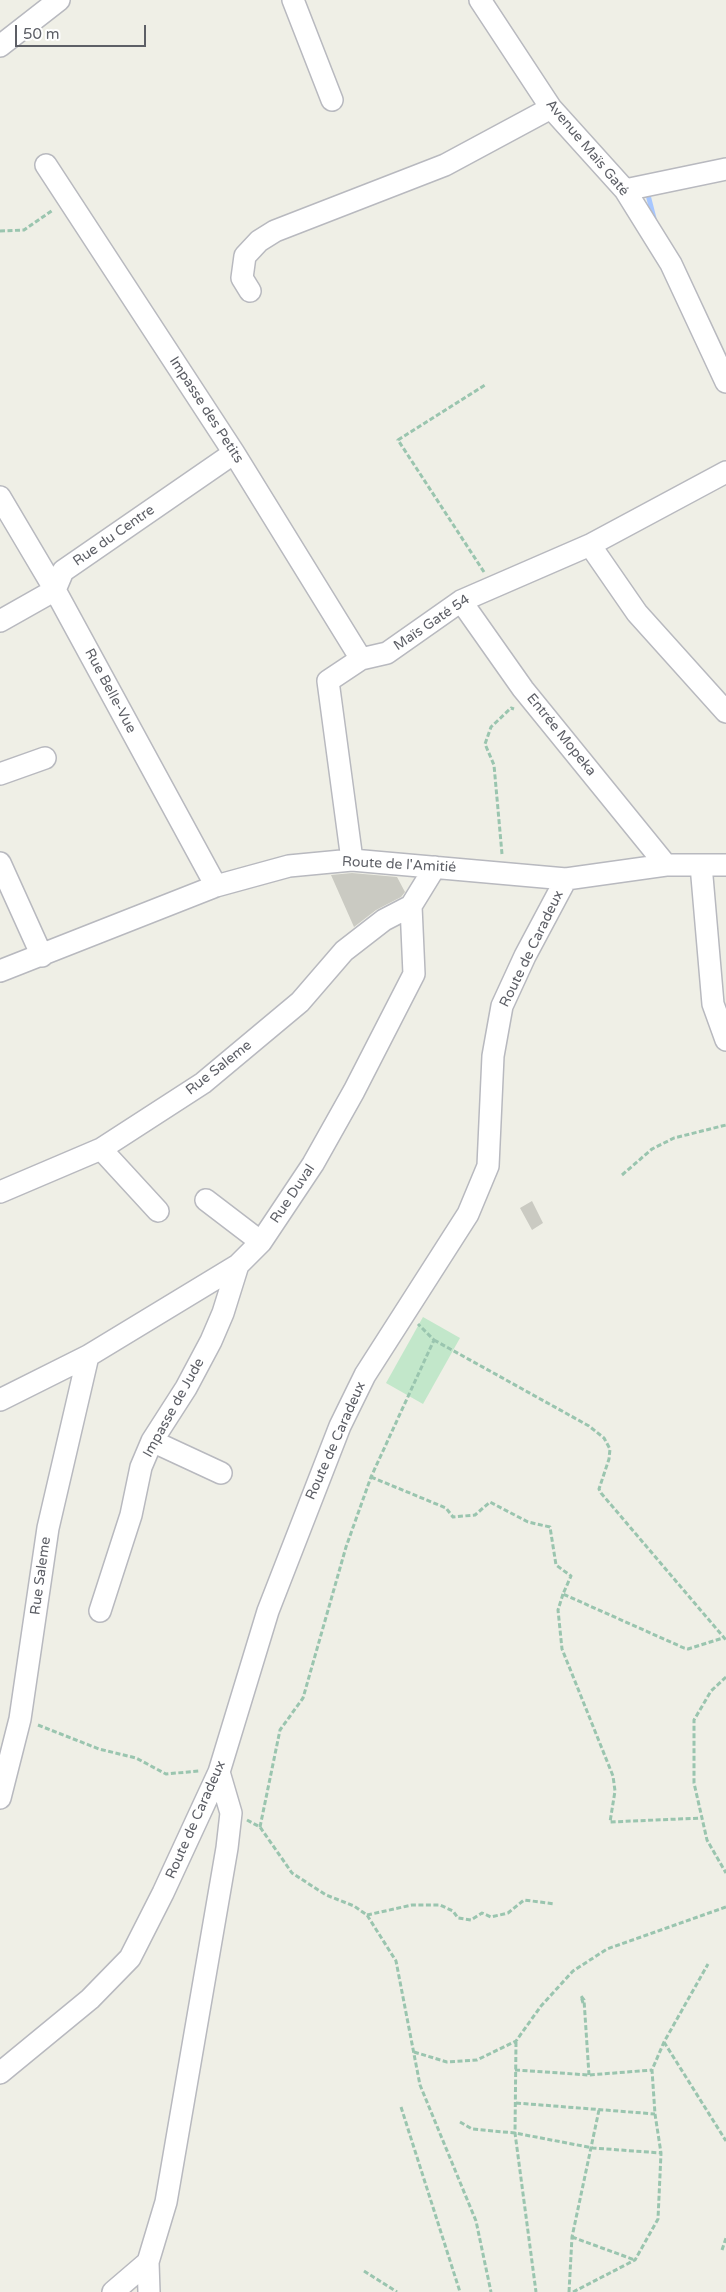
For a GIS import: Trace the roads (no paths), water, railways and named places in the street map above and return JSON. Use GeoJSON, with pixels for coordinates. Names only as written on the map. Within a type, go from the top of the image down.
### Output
{"type":"FeatureCollection","features":[{"type":"Feature","properties":{"kind":"street"},"geometry":{"type":"LineString","coordinates":[[0,46],[59,0]]}},
{"type":"Feature","properties":{"kind":"street"},"geometry":{"type":"LineString","coordinates":[[293,0],[332,100]]}},
{"type":"Feature","properties":{"kind":"street","name":"Avenue Maïs Gaté"},"geometry":{"type":"LineString","coordinates":[[480,0],[551,108],[625,190],[671,264],[726,382]]}},
{"type":"Feature","properties":{"kind":"street"},"geometry":{"type":"LineString","coordinates":[[250,291],[242,278],[245,256],[259,242],[275,231],[445,165],[551,108]]}},
{"type":"Feature","properties":{"kind":"street","name":"Impasse des Petits"},"geometry":{"type":"LineString","coordinates":[[46,165],[234,453],[361,659]]}},
{"type":"Feature","properties":{"kind":"street"},"geometry":{"type":"LineString","coordinates":[[625,190],[726,169]]}},
{"type":"Feature","properties":{"kind":"street","name":"Rue du Centre"},"geometry":{"type":"LineString","coordinates":[[55,590],[64,571],[234,453]]}},
{"type":"Feature","properties":{"kind":"street","name":"Maïs Gaté 54"},"geometry":{"type":"LineString","coordinates":[[352,860],[328,680],[361,659],[387,653],[461,601],[590,546],[726,472]]}},
{"type":"Feature","properties":{"kind":"street","name":"Rue Belle-Vue"},"geometry":{"type":"LineString","coordinates":[[0,497],[55,590],[216,886]]}},
{"type":"Feature","properties":{"kind":"street"},"geometry":{"type":"LineString","coordinates":[[590,546],[637,613],[726,712]]}},
{"type":"Feature","properties":{"kind":"street"},"geometry":{"type":"LineString","coordinates":[[0,621],[55,590]]}},
{"type":"Feature","properties":{"kind":"street","name":"Entrée Mopeka"},"geometry":{"type":"LineString","coordinates":[[461,601],[546,717],[666,865]]}},
{"type":"Feature","properties":{"kind":"street"},"geometry":{"type":"LineString","coordinates":[[0,774],[44,758]]}},
{"type":"Feature","properties":{"kind":"street","name":"Route de l'Amitié"},"geometry":{"type":"LineString","coordinates":[[0,972],[216,886],[289,866],[352,860],[566,879],[666,865],[726,865]]}},
{"type":"Feature","properties":{"kind":"street"},"geometry":{"type":"LineString","coordinates":[[0,863],[42,956]]}},
{"type":"Feature","properties":{"kind":"street"},"geometry":{"type":"LineString","coordinates":[[701,865],[716,946],[713,1004],[726,1040]]}},
{"type":"Feature","properties":{"kind":"street"},"geometry":{"type":"LineString","coordinates":[[411,906],[435,867]]}},
{"type":"Feature","properties":{"kind":"street","name":"Route de Caradeux"},"geometry":{"type":"LineString","coordinates":[[0,2073],[90,1999],[130,1958],[163,1893],[219,1772],[268,1611],[336,1435],[365,1375],[468,1214],[488,1166],[493,1056],[502,1006],[525,956],[566,879]]}},
{"type":"Feature","properties":{"kind":"street","name":"Rue Saleme"},"geometry":{"type":"LineString","coordinates":[[0,1192],[102,1149],[203,1083],[300,1002],[344,951],[384,920],[411,906]]}},
{"type":"Feature","properties":{"kind":"street","name":"Rue Duval"},"geometry":{"type":"LineString","coordinates":[[4,1391],[88,1356],[238,1265],[261,1242],[313,1164],[354,1091],[414,974],[411,906]]}},
{"type":"Feature","properties":{"kind":"street"},"geometry":{"type":"LineString","coordinates":[[102,1149],[158,1211]]}},
{"type":"Feature","properties":{"kind":"street"},"geometry":{"type":"LineString","coordinates":[[206,1200],[261,1242]]}},
{"type":"Feature","properties":{"kind":"street","name":"Impasse de Jude"},"geometry":{"type":"LineString","coordinates":[[100,1611],[131,1515],[141,1467],[152,1441],[186,1388],[211,1341],[223,1313],[238,1265]]}},
{"type":"Feature","properties":{"kind":"street","name":"Rue Saleme"},"geometry":{"type":"LineString","coordinates":[[0,1798],[20,1720],[48,1528],[88,1356]]}},
{"type":"Feature","properties":{"kind":"street"},"geometry":{"type":"LineString","coordinates":[[152,1441],[221,1472]]}},
{"type":"Feature","properties":{"kind":"street"},"geometry":{"type":"LineString","coordinates":[[149,2292],[148,2262],[166,2202],[182,2121],[231,1813],[219,1772]]}},
{"type":"Feature","properties":{"kind":"street"},"geometry":{"type":"LineString","coordinates":[[113,2292],[148,2262]]}},
{"type":"Feature","properties":{"kind":"waterway"},"geometry":{"type":"LineString","coordinates":[[647,191],[655,222]]}}]}
